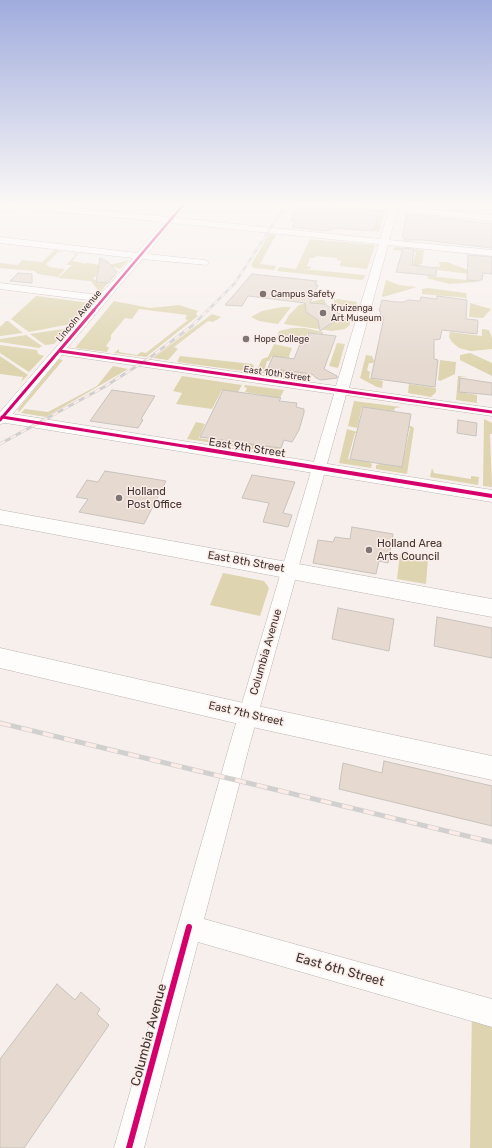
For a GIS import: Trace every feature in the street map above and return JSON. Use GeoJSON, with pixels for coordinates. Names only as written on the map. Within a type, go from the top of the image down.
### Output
{"type":"FeatureCollection","features":[{"type":"Feature","properties":{"kind":"main road","name":"East 9th Street"},"geometry":{"type":"LineString","coordinates":[[1,418],[492,496]]}},
{"type":"Feature","properties":{"kind":"main road","name":"East 8th Street"},"geometry":{"type":"LineString","coordinates":[[0,517],[492,608]]}},
{"type":"Feature","properties":{"kind":"main road","name":"East 7th Street"},"geometry":{"type":"LineString","coordinates":[[0,658],[248,715],[492,768]]}},
{"type":"Feature","properties":{"kind":"street","name":"Lincoln Avenue"},"geometry":{"type":"LineString","coordinates":[[1,418],[139,258]]}},
{"type":"Feature","properties":{"kind":"street"},"geometry":{"type":"LineString","coordinates":[[154,258],[204,263]]}},
{"type":"Feature","properties":{"kind":"street","name":"Columbia Avenue"},"geometry":{"type":"LineString","coordinates":[[129,1148],[188,927],[380,258]]}},
{"type":"Feature","properties":{"kind":"street"},"geometry":{"type":"LineString","coordinates":[[0,286],[104,299]]}},
{"type":"Feature","properties":{"kind":"street","name":"East 10th Street"},"geometry":{"type":"LineString","coordinates":[[60,351],[492,412]]}},
{"type":"Feature","properties":{"kind":"street","name":"East 6th Street"},"geometry":{"type":"LineString","coordinates":[[188,927],[492,1013]]}},
{"type":"Feature","properties":{"kind":"shaded area"},"geometry":{"type":"Polygon","coordinates":[[[47,258],[52,258],[46,264],[49,266],[48,267],[65,269],[58,277],[38,274],[34,271],[0,268],[0,263],[18,265],[22,260],[42,262],[47,258]]]}},
{"type":"Feature","properties":{"kind":"shaded area"},"geometry":{"type":"Polygon","coordinates":[[[73,258],[75,258],[72,261],[84,263],[77,265],[87,263],[106,266],[129,260],[120,269],[114,267],[104,267],[93,279],[96,280],[96,282],[108,283],[100,293],[91,281],[58,278],[72,265],[66,265],[73,258]]]}},
{"type":"Feature","properties":{"kind":"shaded area"},"geometry":{"type":"Polygon","coordinates":[[[255,258],[264,258],[260,264],[276,266],[274,270],[254,268],[251,265],[255,258]]]}},
{"type":"Feature","properties":{"kind":"shaded area"},"geometry":{"type":"Polygon","coordinates":[[[301,258],[315,258],[310,258],[307,266],[311,267],[310,269],[302,269],[365,275],[364,279],[361,280],[277,271],[279,267],[296,269],[301,258]]]}},
{"type":"Feature","properties":{"kind":"shaded area"},"geometry":{"type":"Polygon","coordinates":[[[333,258],[371,258],[367,269],[340,266],[341,261],[337,260],[337,258],[333,258]]]}},
{"type":"Feature","properties":{"kind":"shaded area"},"geometry":{"type":"Polygon","coordinates":[[[415,258],[423,258],[422,264],[420,264],[419,268],[412,268],[415,258]]]}},
{"type":"Feature","properties":{"kind":"shaded area"},"geometry":{"type":"Polygon","coordinates":[[[439,262],[447,262],[484,276],[438,270],[435,266],[440,267],[439,262]]]}},
{"type":"Feature","properties":{"kind":"shaded area"},"geometry":{"type":"Polygon","coordinates":[[[428,276],[477,282],[449,284],[427,278],[428,276]]]}},
{"type":"Feature","properties":{"kind":"shaded area"},"geometry":{"type":"Polygon","coordinates":[[[386,280],[399,285],[417,287],[383,297],[386,280]]]}},
{"type":"Feature","properties":{"kind":"shaded area"},"geometry":{"type":"Polygon","coordinates":[[[428,288],[466,293],[467,298],[422,294],[422,289],[428,288]]]}},
{"type":"Feature","properties":{"kind":"shaded area"},"geometry":{"type":"Polygon","coordinates":[[[36,296],[90,303],[71,324],[29,332],[11,319],[36,296]]]}},
{"type":"Feature","properties":{"kind":"shaded area"},"geometry":{"type":"Polygon","coordinates":[[[322,299],[325,300],[326,306],[334,311],[350,317],[350,325],[345,329],[332,331],[284,324],[289,315],[299,305],[322,299]]]}},
{"type":"Feature","properties":{"kind":"shaded area"},"geometry":{"type":"Polygon","coordinates":[[[338,299],[357,302],[355,311],[349,312],[334,303],[334,300],[338,299]]]}},
{"type":"Feature","properties":{"kind":"shaded area"},"geometry":{"type":"Polygon","coordinates":[[[114,301],[150,308],[179,305],[198,311],[196,314],[198,316],[146,357],[114,353],[119,349],[119,352],[137,355],[141,352],[146,353],[188,320],[185,319],[187,315],[139,309],[132,319],[125,318],[111,335],[111,339],[106,346],[109,348],[107,352],[75,348],[114,301]]]}},
{"type":"Feature","properties":{"kind":"shaded area"},"geometry":{"type":"Polygon","coordinates":[[[470,303],[491,309],[483,318],[469,317],[470,303]]]}},
{"type":"Feature","properties":{"kind":"shaded area"},"geometry":{"type":"Polygon","coordinates":[[[282,307],[291,307],[278,324],[259,321],[251,317],[262,311],[282,307]]]}},
{"type":"Feature","properties":{"kind":"shaded area"},"geometry":{"type":"Polygon","coordinates":[[[212,314],[221,317],[213,322],[208,321],[174,347],[178,349],[168,360],[153,358],[212,314]]]}},
{"type":"Feature","properties":{"kind":"shaded area"},"geometry":{"type":"Polygon","coordinates":[[[6,321],[23,333],[0,336],[0,327],[6,321]]]}},
{"type":"Feature","properties":{"kind":"shaded area"},"geometry":{"type":"Polygon","coordinates":[[[69,328],[54,344],[45,345],[30,334],[69,328]]]}},
{"type":"Feature","properties":{"kind":"shaded area"},"geometry":{"type":"Polygon","coordinates":[[[292,328],[305,328],[323,332],[323,334],[308,333],[304,340],[290,342],[276,340],[279,331],[292,328]]]}},
{"type":"Feature","properties":{"kind":"shaded area"},"geometry":{"type":"Polygon","coordinates":[[[482,329],[489,330],[492,338],[492,349],[471,351],[459,348],[449,337],[450,332],[482,336],[482,329]]]}},
{"type":"Feature","properties":{"kind":"shaded area"},"geometry":{"type":"Polygon","coordinates":[[[26,335],[42,346],[39,348],[0,342],[0,339],[26,335]]]}},
{"type":"Feature","properties":{"kind":"shaded area"},"geometry":{"type":"Polygon","coordinates":[[[337,343],[345,344],[338,368],[329,366],[337,343]]]}},
{"type":"Feature","properties":{"kind":"shaded area"},"geometry":{"type":"Polygon","coordinates":[[[274,344],[292,348],[289,356],[290,358],[272,356],[269,361],[267,361],[265,368],[307,374],[305,379],[256,372],[262,359],[268,357],[274,344]]]}},
{"type":"Feature","properties":{"kind":"shaded area"},"geometry":{"type":"Polygon","coordinates":[[[0,345],[37,350],[38,354],[44,356],[29,372],[0,353],[0,345]]]}},
{"type":"Feature","properties":{"kind":"shaded area"},"geometry":{"type":"Polygon","coordinates":[[[470,353],[492,363],[492,376],[460,360],[460,355],[470,353]]]}},
{"type":"Feature","properties":{"kind":"shaded area"},"geometry":{"type":"Polygon","coordinates":[[[366,355],[372,356],[374,361],[373,363],[369,363],[367,370],[370,372],[369,378],[383,381],[382,388],[360,378],[366,355]]]}},
{"type":"Feature","properties":{"kind":"shaded area"},"geometry":{"type":"Polygon","coordinates":[[[0,356],[28,375],[21,382],[23,377],[0,374],[0,356]]]}},
{"type":"Feature","properties":{"kind":"shaded area"},"geometry":{"type":"Polygon","coordinates":[[[180,356],[252,364],[254,366],[252,372],[177,362],[180,356]]]}},
{"type":"Feature","properties":{"kind":"shaded area"},"geometry":{"type":"Polygon","coordinates":[[[59,359],[63,360],[19,412],[18,409],[59,359]]]}},
{"type":"Feature","properties":{"kind":"shaded area"},"geometry":{"type":"Polygon","coordinates":[[[440,360],[456,362],[455,374],[440,381],[438,380],[440,360]]]}},
{"type":"Feature","properties":{"kind":"shaded area"},"geometry":{"type":"Polygon","coordinates":[[[113,366],[128,369],[46,417],[21,413],[25,409],[48,412],[97,386],[113,366]]]}},
{"type":"Feature","properties":{"kind":"shaded area"},"geometry":{"type":"Polygon","coordinates":[[[182,376],[242,385],[238,392],[222,390],[212,409],[176,404],[182,393],[173,391],[182,376]]]}},
{"type":"Feature","properties":{"kind":"shaded area"},"geometry":{"type":"Polygon","coordinates":[[[458,376],[468,377],[460,377],[459,392],[477,395],[477,403],[456,400],[458,376]]]}},
{"type":"Feature","properties":{"kind":"shaded area"},"geometry":{"type":"Polygon","coordinates":[[[409,384],[436,388],[436,392],[431,397],[408,393],[409,384]]]}},
{"type":"Feature","properties":{"kind":"shaded area"},"geometry":{"type":"Polygon","coordinates":[[[245,385],[284,390],[280,398],[245,392],[247,388],[244,387],[245,385]]]}},
{"type":"Feature","properties":{"kind":"shaded area"},"geometry":{"type":"Polygon","coordinates":[[[354,401],[401,407],[395,408],[394,411],[362,407],[357,428],[348,426],[354,401]]]}},
{"type":"Feature","properties":{"kind":"shaded area"},"geometry":{"type":"Polygon","coordinates":[[[484,419],[492,423],[492,434],[490,434],[492,487],[483,486],[484,419]]]}},
{"type":"Feature","properties":{"kind":"shaded area"},"geometry":{"type":"Polygon","coordinates":[[[196,422],[205,424],[199,438],[217,441],[220,435],[228,436],[226,442],[246,445],[249,440],[259,445],[280,448],[279,453],[187,439],[196,422]]]}},
{"type":"Feature","properties":{"kind":"shaded area"},"geometry":{"type":"Polygon","coordinates":[[[388,424],[411,426],[414,428],[407,474],[376,469],[376,465],[381,464],[402,467],[410,428],[388,424]]]}},
{"type":"Feature","properties":{"kind":"shaded area"},"geometry":{"type":"Polygon","coordinates":[[[347,429],[361,433],[355,433],[348,459],[369,462],[372,464],[371,468],[339,463],[347,429]]]}},
{"type":"Feature","properties":{"kind":"shaded area"},"geometry":{"type":"Polygon","coordinates":[[[432,468],[434,473],[471,479],[471,476],[479,477],[478,485],[430,477],[432,468]]]}},
{"type":"Feature","properties":{"kind":"shaded area"},"geometry":{"type":"Polygon","coordinates":[[[400,554],[428,559],[426,584],[397,579],[400,554]]]}},
{"type":"Feature","properties":{"kind":"shaded area"},"geometry":{"type":"Polygon","coordinates":[[[223,573],[264,581],[269,588],[260,616],[210,605],[223,573]]]}},
{"type":"Feature","properties":{"kind":"shaded area"},"geometry":{"type":"Polygon","coordinates":[[[472,1007],[492,1013],[492,1148],[470,1148],[472,1007]]]}},
{"type":"Feature","properties":{"kind":"building"},"geometry":{"type":"Polygon","coordinates":[[[100,258],[108,262],[117,272],[108,283],[96,282],[100,258]]]}},
{"type":"Feature","properties":{"kind":"building"},"geometry":{"type":"Polygon","coordinates":[[[400,258],[413,258],[412,265],[437,268],[436,276],[396,272],[400,258]]]}},
{"type":"Feature","properties":{"kind":"building"},"geometry":{"type":"Polygon","coordinates":[[[468,258],[492,258],[492,274],[483,273],[482,280],[479,281],[467,280],[468,258]]]}},
{"type":"Feature","properties":{"kind":"building"},"geometry":{"type":"Polygon","coordinates":[[[18,273],[32,274],[32,283],[10,281],[18,273]]]}},
{"type":"Feature","properties":{"kind":"building"},"geometry":{"type":"Polygon","coordinates":[[[252,274],[317,281],[315,285],[318,285],[310,303],[325,304],[338,313],[340,317],[320,331],[318,320],[306,312],[305,303],[248,296],[242,306],[225,305],[252,274]]]}},
{"type":"Feature","properties":{"kind":"building"},"geometry":{"type":"Polygon","coordinates":[[[437,296],[467,300],[466,319],[477,320],[478,322],[477,334],[442,330],[440,339],[434,340],[434,359],[438,360],[435,387],[371,378],[384,317],[380,316],[381,311],[379,311],[382,300],[396,302],[404,302],[408,300],[420,301],[421,297],[437,299],[437,296]]]}},
{"type":"Feature","properties":{"kind":"building"},"geometry":{"type":"Polygon","coordinates":[[[309,333],[336,336],[324,369],[337,376],[337,378],[321,380],[312,374],[268,368],[273,356],[294,359],[300,344],[305,344],[309,333]]]}},
{"type":"Feature","properties":{"kind":"building"},"geometry":{"type":"Polygon","coordinates":[[[460,378],[492,383],[492,395],[459,392],[460,378]]]}},
{"type":"Feature","properties":{"kind":"building"},"geometry":{"type":"Polygon","coordinates":[[[112,390],[155,396],[141,419],[143,420],[138,428],[90,421],[112,390]]]}},
{"type":"Feature","properties":{"kind":"building"},"geometry":{"type":"Polygon","coordinates":[[[223,390],[281,398],[279,401],[297,403],[296,407],[304,409],[304,413],[299,430],[292,442],[284,440],[281,448],[200,437],[223,390]]]}},
{"type":"Feature","properties":{"kind":"building"},"geometry":{"type":"Polygon","coordinates":[[[363,407],[411,414],[402,467],[350,459],[363,407]]]}},
{"type":"Feature","properties":{"kind":"building"},"geometry":{"type":"Polygon","coordinates":[[[458,420],[477,423],[476,436],[457,433],[458,420]]]}},
{"type":"Feature","properties":{"kind":"building","name":"Holland Post Office"},"geometry":{"type":"Polygon","coordinates":[[[105,471],[166,481],[144,524],[79,512],[88,499],[76,497],[87,480],[98,482],[105,471]]]}},
{"type":"Feature","properties":{"kind":"building"},"geometry":{"type":"Polygon","coordinates":[[[252,475],[295,482],[283,513],[292,515],[288,527],[263,522],[269,503],[242,498],[252,475]]]}},
{"type":"Feature","properties":{"kind":"building","name":"Holland Area Arts Council"},"geometry":{"type":"Polygon","coordinates":[[[352,527],[393,534],[388,563],[379,561],[376,574],[313,563],[318,540],[333,542],[335,537],[350,539],[352,527]]]}},
{"type":"Feature","properties":{"kind":"building"},"geometry":{"type":"Polygon","coordinates":[[[338,608],[394,619],[389,651],[332,639],[338,608]]]}},
{"type":"Feature","properties":{"kind":"building"},"geometry":{"type":"Polygon","coordinates":[[[437,617],[492,628],[492,658],[434,646],[437,617]]]}},
{"type":"Feature","properties":{"kind":"building"},"geometry":{"type":"Polygon","coordinates":[[[384,761],[492,786],[492,826],[339,789],[343,763],[382,773],[384,761]]]}},
{"type":"Feature","properties":{"kind":"building"},"geometry":{"type":"Polygon","coordinates":[[[57,984],[75,1000],[81,992],[100,1009],[97,1014],[109,1025],[24,1148],[0,1148],[0,1059],[57,984]]]}},
{"type":"Feature","properties":{"kind":"railway"},"geometry":{"type":"LineString","coordinates":[[0,444],[104,387],[148,359],[192,326],[235,283],[251,258]]}},
{"type":"Feature","properties":{"kind":"railway"},"geometry":{"type":"LineString","coordinates":[[0,723],[492,842]]}},
{"type":"Feature","properties":{"kind":"cycle path"},"geometry":{"type":"LineString","coordinates":[[0,420],[138,258]]}},
{"type":"Feature","properties":{"kind":"cycle path"},"geometry":{"type":"LineString","coordinates":[[60,351],[492,412]]}},
{"type":"Feature","properties":{"kind":"cycle path"},"geometry":{"type":"LineString","coordinates":[[2,417],[492,496]]}},
{"type":"Feature","properties":{"kind":"cycle path"},"geometry":{"type":"LineString","coordinates":[[129,1148],[189,927]]}},
{"type":"Feature","properties":{"kind":"place","name":"Campus Safety"},"geometry":{"type":"Point","coordinates":[263,294]}},
{"type":"Feature","properties":{"kind":"place","name":"Kruizenga Art Museum"},"geometry":{"type":"Point","coordinates":[323,313]}},
{"type":"Feature","properties":{"kind":"place","name":"Hope College"},"geometry":{"type":"Point","coordinates":[246,339]}},
{"type":"Feature","properties":{"kind":"place","name":"Holland Post Office"},"geometry":{"type":"Point","coordinates":[119,498]}},
{"type":"Feature","properties":{"kind":"place","name":"Holland Area Arts Council"},"geometry":{"type":"Point","coordinates":[369,550]}}]}
